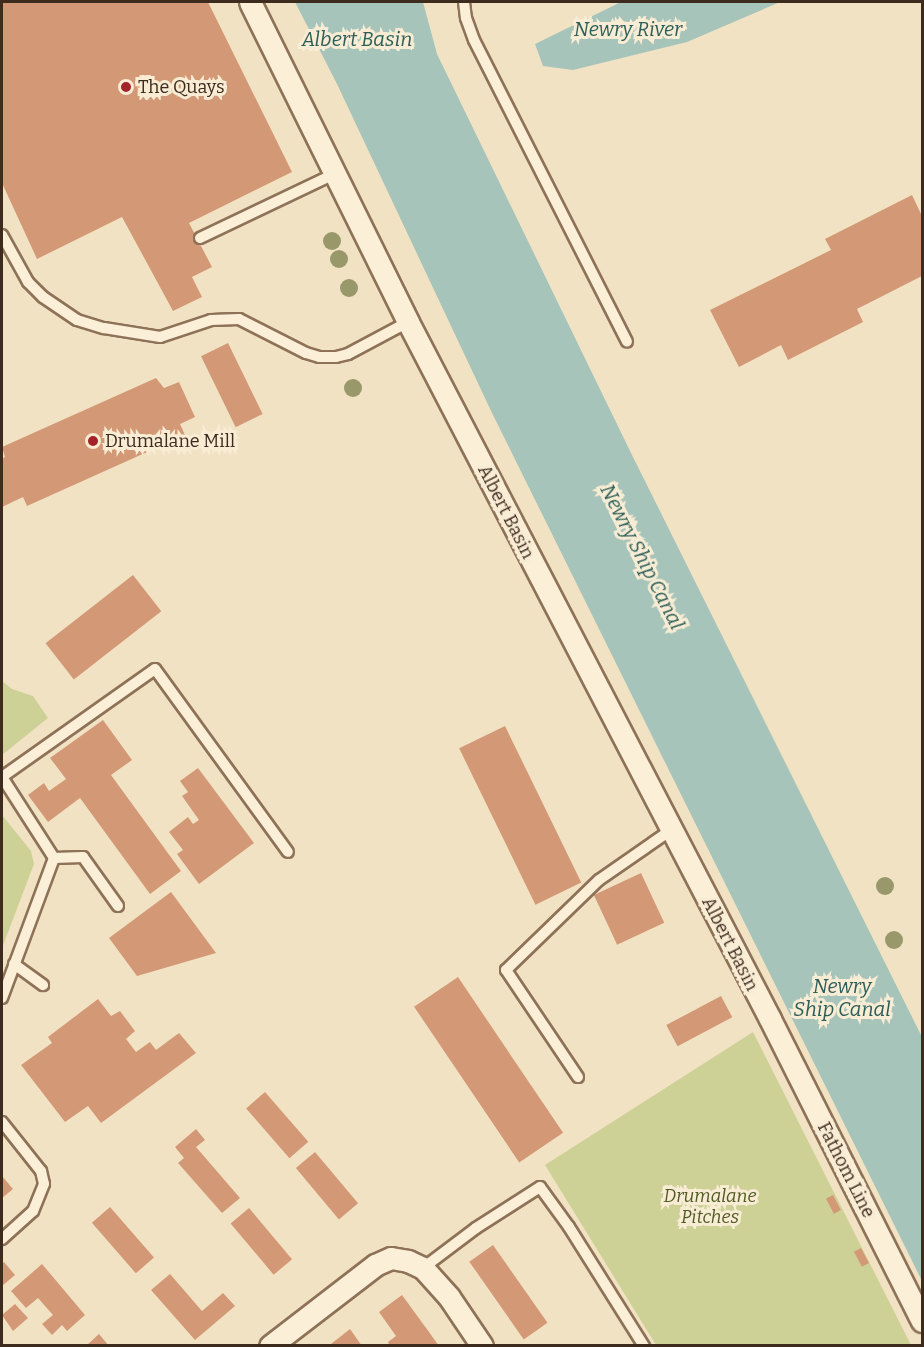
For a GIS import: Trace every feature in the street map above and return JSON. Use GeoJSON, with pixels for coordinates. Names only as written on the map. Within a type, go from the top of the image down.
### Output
{"type":"FeatureCollection","features":[{"type":"Feature","properties":{"kind":"street","name":"Albert Basin"},"geometry":{"type":"LineString","coordinates":[[250,2],[408,322],[770,1019]]}},
{"type":"Feature","properties":{"kind":"street","name":"Fathom Line"},"geometry":{"type":"LineString","coordinates":[[770,1019],[922,1321]]}},
{"type":"Feature","properties":{"kind":"street"},"geometry":{"type":"LineString","coordinates":[[270,1346],[375,1265],[392,1258],[408,1261],[423,1268],[449,1297],[482,1346]]}},
{"type":"Feature","properties":{"kind":"lane"},"geometry":{"type":"LineString","coordinates":[[464,2],[466,18],[474,40],[627,341]]}},
{"type":"Feature","properties":{"kind":"lane"},"geometry":{"type":"LineString","coordinates":[[200,238],[336,173]]}},
{"type":"Feature","properties":{"kind":"lane"},"geometry":{"type":"LineString","coordinates":[[2,235],[28,282],[43,297],[77,320],[104,328],[160,337],[177,334],[211,320],[238,319],[306,353],[319,357],[336,357],[348,354],[408,322]]}},
{"type":"Feature","properties":{"kind":"lane"},"geometry":{"type":"LineString","coordinates":[[54,858],[2,777],[155,669],[288,852]]}},
{"type":"Feature","properties":{"kind":"lane"},"geometry":{"type":"LineString","coordinates":[[578,1077],[506,970],[599,880],[671,830]]}},
{"type":"Feature","properties":{"kind":"lane"},"geometry":{"type":"LineString","coordinates":[[54,858],[83,857],[118,906]]}},
{"type":"Feature","properties":{"kind":"lane"},"geometry":{"type":"LineString","coordinates":[[2,998],[54,858]]}},
{"type":"Feature","properties":{"kind":"lane"},"geometry":{"type":"LineString","coordinates":[[14,964],[43,985]]}},
{"type":"Feature","properties":{"kind":"lane"},"geometry":{"type":"LineString","coordinates":[[2,1122],[41,1170],[44,1184],[33,1211],[2,1239]]}},
{"type":"Feature","properties":{"kind":"lane"},"geometry":{"type":"LineString","coordinates":[[423,1268],[476,1228],[540,1187],[569,1227],[644,1346]]}},
{"type":"Feature","properties":{"kind":"green space"},"geometry":{"type":"Polygon","coordinates":[[[2,681],[12,689],[33,696],[48,718],[2,755],[2,681]]]}},
{"type":"Feature","properties":{"kind":"green space"},"geometry":{"type":"Polygon","coordinates":[[[2,815],[31,851],[34,864],[2,948],[2,815]]]}},
{"type":"Feature","properties":{"kind":"green space","name":"Drumalane Pitches"},"geometry":{"type":"Polygon","coordinates":[[[753,1032],[911,1345],[656,1345],[545,1165],[753,1032]]]}},
{"type":"Feature","properties":{"kind":"water","name":"Newry Ship Canal"},"geometry":{"type":"Polygon","coordinates":[[[295,2],[423,2],[437,54],[631,453],[922,1037],[922,1281],[492,413],[337,84],[295,2]]]}},
{"type":"Feature","properties":{"kind":"water","name":"Newry River"},"geometry":{"type":"Polygon","coordinates":[[[621,2],[780,2],[687,42],[573,70],[543,66],[535,44],[621,2]]]}},
{"type":"Feature","properties":{"kind":"building","name":"The Quays"},"geometry":{"type":"Polygon","coordinates":[[[2,2],[208,2],[292,172],[189,223],[212,267],[192,277],[202,297],[173,311],[122,217],[37,259],[2,183],[2,2]]]}},
{"type":"Feature","properties":{"kind":"building"},"geometry":{"type":"Polygon","coordinates":[[[912,195],[922,216],[922,276],[857,309],[863,322],[788,360],[781,345],[739,367],[710,310],[831,250],[825,239],[912,195]]]}},
{"type":"Feature","properties":{"kind":"building"},"geometry":{"type":"Polygon","coordinates":[[[228,343],[263,414],[236,427],[201,356],[228,343]]]}},
{"type":"Feature","properties":{"kind":"building","name":"Drumalane Mill"},"geometry":{"type":"Polygon","coordinates":[[[156,378],[164,388],[179,382],[195,417],[180,424],[185,435],[27,506],[23,497],[2,507],[2,459],[5,457],[2,447],[156,378]]]}},
{"type":"Feature","properties":{"kind":"building"},"geometry":{"type":"Polygon","coordinates":[[[133,575],[161,611],[74,680],[46,643],[133,575]]]}},
{"type":"Feature","properties":{"kind":"building"},"geometry":{"type":"Polygon","coordinates":[[[103,720],[132,760],[111,775],[181,871],[150,894],[80,798],[48,822],[28,795],[44,783],[49,791],[66,779],[50,758],[103,720]]]}},
{"type":"Feature","properties":{"kind":"building"},"geometry":{"type":"Polygon","coordinates":[[[505,726],[581,882],[535,905],[459,748],[505,726]]]}},
{"type":"Feature","properties":{"kind":"building"},"geometry":{"type":"Polygon","coordinates":[[[198,768],[254,843],[199,884],[177,854],[183,850],[169,832],[188,817],[193,824],[199,820],[182,796],[188,792],[180,781],[198,768]]]}},
{"type":"Feature","properties":{"kind":"building"},"geometry":{"type":"Polygon","coordinates":[[[641,873],[664,923],[617,945],[594,895],[641,873]]]}},
{"type":"Feature","properties":{"kind":"building"},"geometry":{"type":"Polygon","coordinates":[[[171,892],[216,953],[137,976],[109,938],[171,892]]]}},
{"type":"Feature","properties":{"kind":"building"},"geometry":{"type":"Polygon","coordinates":[[[458,977],[563,1133],[519,1162],[414,1007],[458,977]]]}},
{"type":"Feature","properties":{"kind":"building"},"geometry":{"type":"Polygon","coordinates":[[[721,996],[732,1017],[678,1046],[666,1025],[721,996]]]}},
{"type":"Feature","properties":{"kind":"building"},"geometry":{"type":"Polygon","coordinates":[[[98,999],[111,1016],[120,1011],[135,1031],[126,1039],[136,1052],[150,1042],[156,1050],[179,1033],[196,1053],[101,1123],[88,1106],[65,1122],[21,1065],[52,1043],[48,1037],[98,999]]]}},
{"type":"Feature","properties":{"kind":"building"},"geometry":{"type":"Polygon","coordinates":[[[265,1092],[308,1142],[289,1158],[246,1108],[265,1092]]]}},
{"type":"Feature","properties":{"kind":"building"},"geometry":{"type":"Polygon","coordinates":[[[196,1129],[205,1140],[196,1147],[240,1198],[222,1213],[178,1163],[184,1158],[175,1147],[196,1129]]]}},
{"type":"Feature","properties":{"kind":"building"},"geometry":{"type":"Polygon","coordinates":[[[315,1152],[358,1203],[339,1219],[296,1168],[315,1152]]]}},
{"type":"Feature","properties":{"kind":"building"},"geometry":{"type":"Polygon","coordinates":[[[2,1176],[13,1189],[2,1198],[2,1176]]]}},
{"type":"Feature","properties":{"kind":"building"},"geometry":{"type":"Polygon","coordinates":[[[833,1195],[841,1210],[834,1214],[826,1199],[833,1195]]]}},
{"type":"Feature","properties":{"kind":"building"},"geometry":{"type":"Polygon","coordinates":[[[110,1207],[154,1258],[136,1273],[92,1223],[110,1207]]]}},
{"type":"Feature","properties":{"kind":"building"},"geometry":{"type":"Polygon","coordinates":[[[249,1208],[292,1259],[274,1275],[231,1223],[249,1208]]]}},
{"type":"Feature","properties":{"kind":"building"},"geometry":{"type":"Polygon","coordinates":[[[493,1245],[547,1323],[524,1339],[469,1262],[493,1245]]]}},
{"type":"Feature","properties":{"kind":"building"},"geometry":{"type":"Polygon","coordinates":[[[861,1248],[869,1263],[862,1267],[854,1252],[861,1248]]]}},
{"type":"Feature","properties":{"kind":"building"},"geometry":{"type":"Polygon","coordinates":[[[4,1262],[15,1275],[2,1286],[2,1264],[4,1262]]]}},
{"type":"Feature","properties":{"kind":"building"},"geometry":{"type":"Polygon","coordinates":[[[42,1264],[85,1315],[67,1331],[62,1325],[52,1335],[42,1324],[53,1315],[38,1298],[26,1308],[11,1291],[42,1264]]]}},
{"type":"Feature","properties":{"kind":"building"},"geometry":{"type":"Polygon","coordinates":[[[170,1274],[202,1311],[223,1293],[235,1306],[195,1340],[151,1290],[170,1274]]]}},
{"type":"Feature","properties":{"kind":"building"},"geometry":{"type":"Polygon","coordinates":[[[402,1295],[439,1346],[390,1346],[388,1342],[396,1336],[379,1312],[402,1295]]]}},
{"type":"Feature","properties":{"kind":"building"},"geometry":{"type":"Polygon","coordinates":[[[15,1304],[28,1318],[13,1331],[2,1315],[15,1304]]]}},
{"type":"Feature","properties":{"kind":"building"},"geometry":{"type":"Polygon","coordinates":[[[350,1329],[362,1346],[328,1346],[331,1344],[350,1329]]]}},
{"type":"Feature","properties":{"kind":"building"},"geometry":{"type":"Polygon","coordinates":[[[99,1334],[109,1346],[86,1346],[99,1334]]]}},
{"type":"Feature","properties":{"kind":"place","name":"The Quays"},"geometry":{"type":"Point","coordinates":[126,87]}},
{"type":"Feature","properties":{"kind":"place","name":"Drumalane Mill"},"geometry":{"type":"Point","coordinates":[93,441]}}]}
